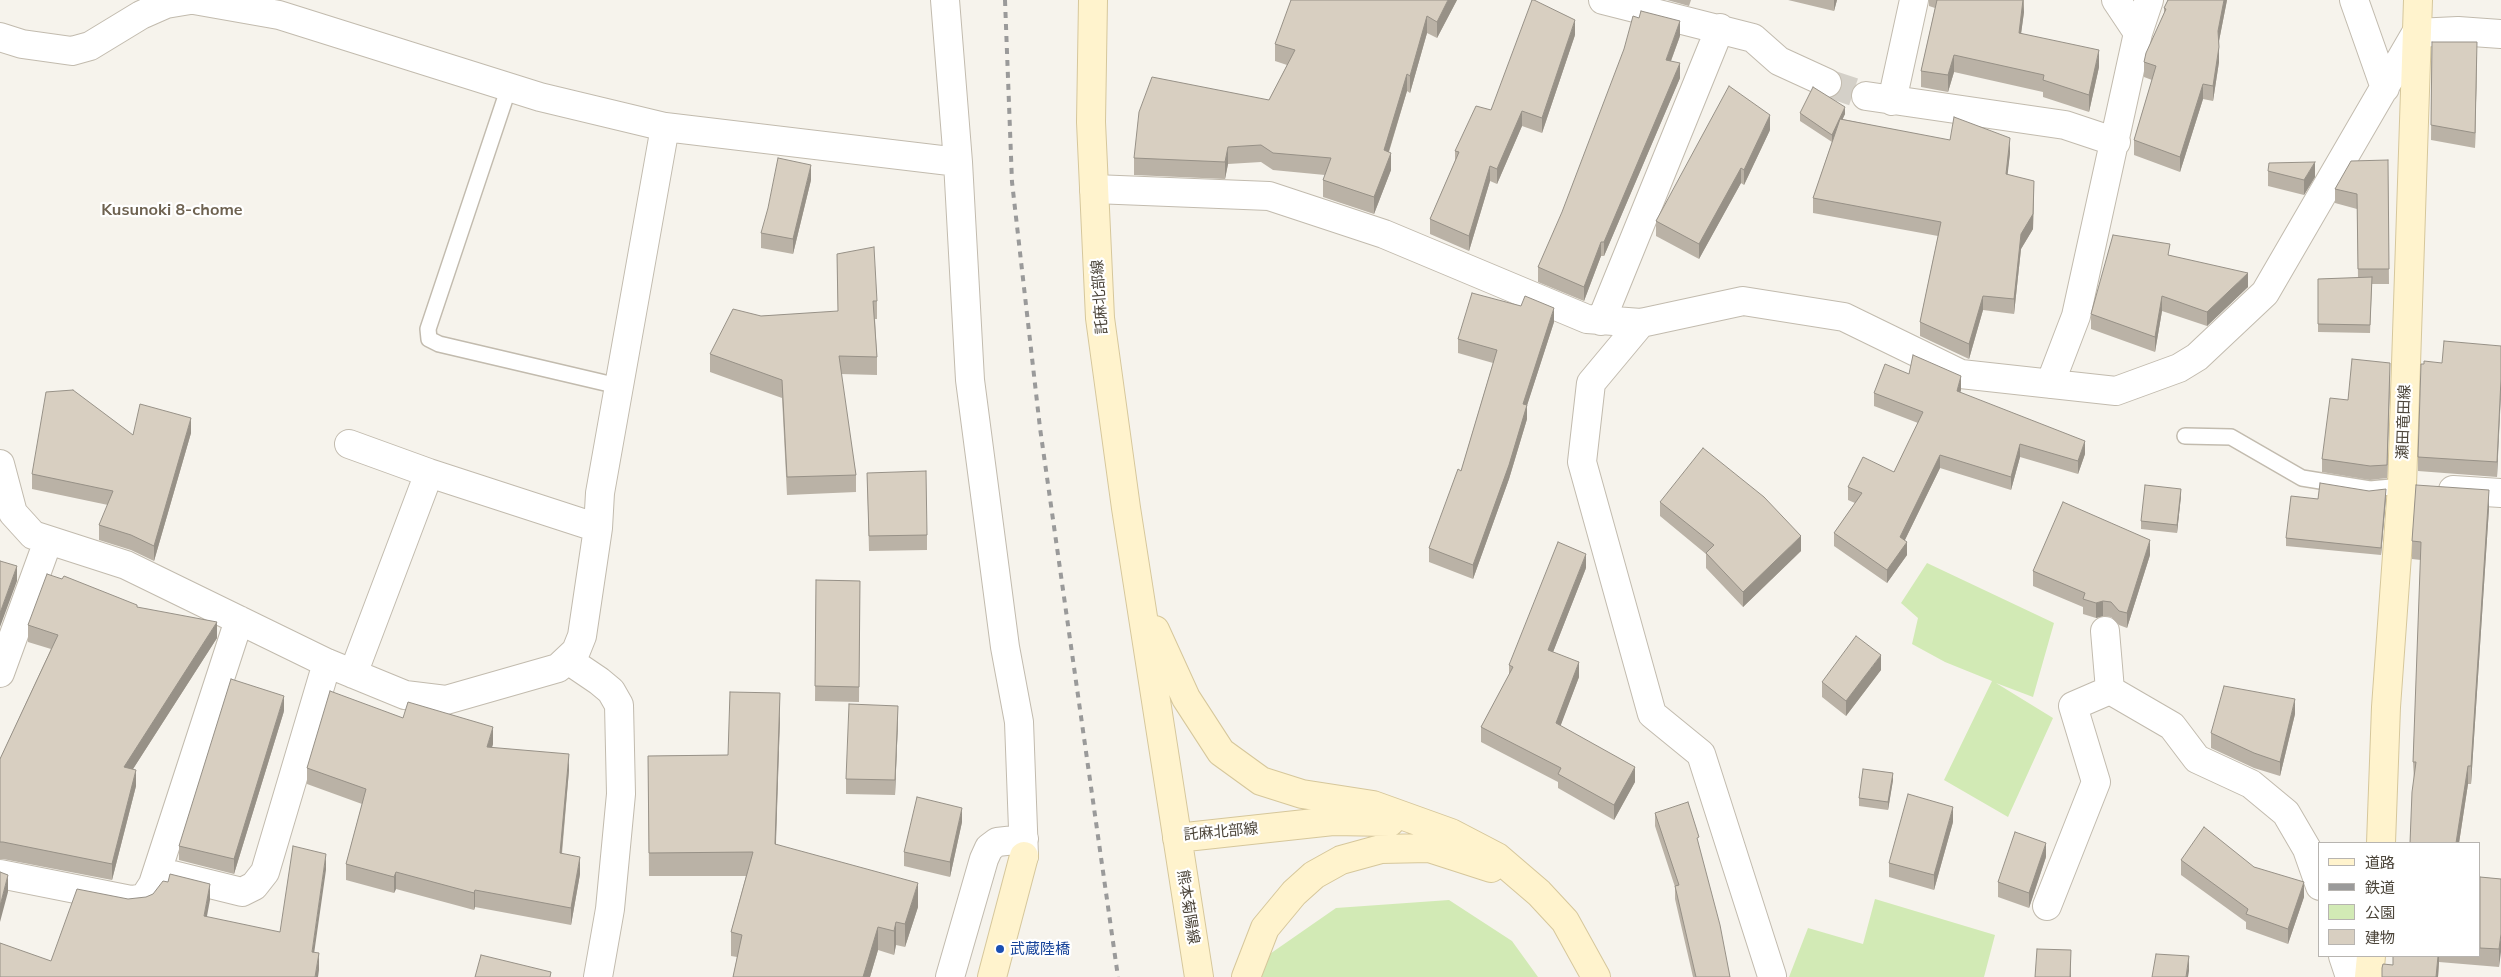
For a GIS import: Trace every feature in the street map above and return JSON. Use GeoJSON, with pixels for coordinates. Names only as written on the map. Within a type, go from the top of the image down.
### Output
{"type":"FeatureCollection","features":[{"type":"Feature","properties":{"kind":"main road","name":"託麻北部線"},"geometry":{"type":"LineString","coordinates":[[1093,0],[1091,122],[1100,318],[1139,592],[1177,838],[1333,821],[1391,822],[1451,833]]}},
{"type":"Feature","properties":{"kind":"main road","name":"瀬田竜田線"},"geometry":{"type":"LineString","coordinates":[[2381,842],[2386,707],[2402,486],[2418,0]]}},
{"type":"Feature","properties":{"kind":"main road","name":"託麻北部線"},"geometry":{"type":"LineString","coordinates":[[1139,592],[1186,698],[1221,752],[1261,781],[1302,794],[1373,805],[1451,833],[1496,857],[1539,894],[1565,921],[1596,977]]}},
{"type":"Feature","properties":{"kind":"main road","name":"熊本菊陽線"},"geometry":{"type":"LineString","coordinates":[[1177,838],[1199,977]]}},
{"type":"Feature","properties":{"kind":"main road"},"geometry":{"type":"LineString","coordinates":[[992,977],[1024,847]]}},
{"type":"Feature","properties":{"kind":"main road","name":"託麻北部線"},"geometry":{"type":"LineString","coordinates":[[1246,977],[1265,928],[1294,893],[1314,875],[1341,860],[1381,849],[1429,848],[1494,869],[1539,894]]}},
{"type":"Feature","properties":{"kind":"main road"},"geometry":{"type":"LineString","coordinates":[[2369,977],[2371,957]]}},
{"type":"Feature","properties":{"kind":"street"},"geometry":{"type":"LineString","coordinates":[[0,37],[22,44],[72,51],[90,46],[141,15],[166,4],[192,0],[279,15],[540,97],[665,127],[958,162]]}},
{"type":"Feature","properties":{"kind":"street"},"geometry":{"type":"LineString","coordinates":[[945,0],[958,162],[970,380],[1005,647],[1019,722],[1024,847],[997,842],[989,848],[984,858],[950,977]]}},
{"type":"Feature","properties":{"kind":"street"},"geometry":{"type":"LineString","coordinates":[[1603,0],[1720,28],[1753,38],[1780,61],[1827,83]]}},
{"type":"Feature","properties":{"kind":"street"},"geometry":{"type":"LineString","coordinates":[[1914,0],[1879,98],[2065,125],[2116,142]]}},
{"type":"Feature","properties":{"kind":"street"},"geometry":{"type":"LineString","coordinates":[[2116,0],[2138,33]]}},
{"type":"Feature","properties":{"kind":"street"},"geometry":{"type":"LineString","coordinates":[[2050,384],[2076,316],[2116,142],[2138,33],[2149,0]]}},
{"type":"Feature","properties":{"kind":"street"},"geometry":{"type":"LineString","coordinates":[[2354,0],[2385,88]]}},
{"type":"Feature","properties":{"kind":"street"},"geometry":{"type":"LineString","coordinates":[[1602,321],[1720,28]]}},
{"type":"Feature","properties":{"kind":"street"},"geometry":{"type":"LineString","coordinates":[[1094,189],[1269,196],[1384,234],[1579,316],[1602,321],[1641,323],[1743,301],[1844,317],[1960,374],[2116,391],[2179,368],[2197,357],[2266,293],[2416,32],[2458,31],[2501,34]]}},
{"type":"Feature","properties":{"kind":"street"},"geometry":{"type":"LineString","coordinates":[[0,464],[13,513],[33,535],[126,565],[327,663],[405,695],[446,700],[558,668],[576,651],[582,636],[598,528],[600,493],[665,127]]}},
{"type":"Feature","properties":{"kind":"street"},"geometry":{"type":"LineString","coordinates":[[1641,323],[1591,383],[1582,462],[1652,714],[1701,754],[1772,976]]}},
{"type":"Feature","properties":{"kind":"street"},"geometry":{"type":"LineString","coordinates":[[349,444],[429,473],[598,528]]}},
{"type":"Feature","properties":{"kind":"street"},"geometry":{"type":"LineString","coordinates":[[354,674],[429,473]]}},
{"type":"Feature","properties":{"kind":"street"},"geometry":{"type":"LineString","coordinates":[[2402,486],[2501,493]]}},
{"type":"Feature","properties":{"kind":"street"},"geometry":{"type":"LineString","coordinates":[[1,669],[48,541]]}},
{"type":"Feature","properties":{"kind":"street"},"geometry":{"type":"LineString","coordinates":[[0,874],[139,901],[150,892],[239,620]]}},
{"type":"Feature","properties":{"kind":"street"},"geometry":{"type":"LineString","coordinates":[[2105,631],[2110,690]]}},
{"type":"Feature","properties":{"kind":"street"},"geometry":{"type":"LineString","coordinates":[[568,660],[599,681],[611,692],[619,704],[621,794],[610,908],[598,977]]}},
{"type":"Feature","properties":{"kind":"street"},"geometry":{"type":"LineString","coordinates":[[157,871],[242,892],[254,886],[265,872],[327,663]]}},
{"type":"Feature","properties":{"kind":"street"},"geometry":{"type":"LineString","coordinates":[[2110,690],[2172,726],[2197,760],[2250,784],[2286,813],[2307,849],[2318,880]]}},
{"type":"Feature","properties":{"kind":"street"},"geometry":{"type":"LineString","coordinates":[[2047,906],[2096,782],[2073,706],[2110,690]]}},
{"type":"Feature","properties":{"kind":"street"},"geometry":{"type":"LineString","coordinates":[[2343,957],[2350,977]]}},
{"type":"Feature","properties":{"kind":"lane"},"geometry":{"type":"LineString","coordinates":[[509,87],[428,329],[429,339],[439,344],[618,386]]}},
{"type":"Feature","properties":{"kind":"lane"},"geometry":{"type":"LineString","coordinates":[[2185,436],[2231,437],[2302,478],[2370,489],[2402,486]]}},
{"type":"Feature","properties":{"kind":"green space"},"geometry":{"type":"Polygon","coordinates":[[[1927,563],[2054,623],[2033,697],[1996,683],[2053,718],[2008,817],[1944,780],[1992,681],[1945,662],[1912,644],[1918,618],[1901,603],[1927,563]]]}},
{"type":"Feature","properties":{"kind":"green space"},"geometry":{"type":"Polygon","coordinates":[[[1875,899],[1995,935],[1984,977],[1789,977],[1808,928],[1863,944],[1875,899]]]}},
{"type":"Feature","properties":{"kind":"green space"},"geometry":{"type":"Polygon","coordinates":[[[1449,900],[1512,941],[1538,977],[1260,977],[1264,958],[1336,908],[1449,900]]]}},
{"type":"Feature","properties":{"kind":"building"},"geometry":{"type":"Polygon","coordinates":[[[1291,0],[1448,0],[1437,22],[1427,16],[1410,76],[1407,74],[1384,150],[1391,153],[1374,197],[1323,180],[1331,158],[1273,153],[1261,145],[1228,147],[1225,162],[1134,158],[1139,112],[1152,77],[1269,100],[1295,50],[1275,44],[1291,0]]]}},
{"type":"Feature","properties":{"kind":"building"},"geometry":{"type":"Polygon","coordinates":[[[1532,0],[1575,20],[1542,118],[1522,111],[1497,169],[1490,166],[1469,236],[1430,219],[1459,152],[1455,151],[1476,106],[1491,110],[1532,0]]]}},
{"type":"Feature","properties":{"kind":"building"},"geometry":{"type":"Polygon","coordinates":[[[1937,0],[2023,0],[2019,33],[2099,50],[2089,95],[2043,80],[2044,75],[1954,55],[1948,75],[1921,71],[1937,0]]]}},
{"type":"Feature","properties":{"kind":"building"},"geometry":{"type":"Polygon","coordinates":[[[2168,0],[2224,0],[2218,31],[2219,47],[2213,86],[2203,84],[2180,157],[2134,140],[2156,66],[2144,62],[2146,53],[2166,9],[2164,8],[2168,0]]]}},
{"type":"Feature","properties":{"kind":"building"},"geometry":{"type":"Polygon","coordinates":[[[1641,11],[1680,21],[1666,60],[1680,63],[1604,242],[1601,242],[1584,287],[1538,267],[1562,212],[1624,49],[1633,16],[1639,18],[1641,11]]]}},
{"type":"Feature","properties":{"kind":"building"},"geometry":{"type":"Polygon","coordinates":[[[2432,42],[2477,42],[2475,133],[2431,125],[2432,42]]]}},
{"type":"Feature","properties":{"kind":"building"},"geometry":{"type":"Polygon","coordinates":[[[1729,86],[1770,115],[1744,170],[1741,168],[1699,244],[1656,221],[1729,86]]]}},
{"type":"Feature","properties":{"kind":"building"},"geometry":{"type":"Polygon","coordinates":[[[1813,87],[1845,107],[1832,135],[1800,113],[1813,87]]]}},
{"type":"Feature","properties":{"kind":"building"},"geometry":{"type":"Polygon","coordinates":[[[1954,117],[2010,138],[2006,174],[2034,181],[2033,214],[2021,234],[2014,299],[1983,296],[1969,344],[1920,322],[1941,222],[1813,198],[1840,119],[1950,140],[1954,117]]]}},
{"type":"Feature","properties":{"kind":"building"},"geometry":{"type":"Polygon","coordinates":[[[778,158],[811,165],[793,239],[761,233],[778,158]]]}},
{"type":"Feature","properties":{"kind":"building"},"geometry":{"type":"Polygon","coordinates":[[[2388,160],[2389,269],[2358,269],[2357,194],[2335,189],[2351,161],[2388,160]]]}},
{"type":"Feature","properties":{"kind":"building"},"geometry":{"type":"Polygon","coordinates":[[[2315,162],[2304,180],[2268,171],[2269,163],[2315,162]]]}},
{"type":"Feature","properties":{"kind":"building"},"geometry":{"type":"Polygon","coordinates":[[[2113,235],[2170,244],[2168,255],[2248,273],[2207,312],[2162,296],[2155,337],[2091,314],[2113,235]]]}},
{"type":"Feature","properties":{"kind":"building"},"geometry":{"type":"Polygon","coordinates":[[[874,247],[877,301],[873,301],[877,357],[839,356],[856,475],[787,477],[782,380],[710,354],[733,309],[761,316],[838,311],[837,254],[874,247]]]}},
{"type":"Feature","properties":{"kind":"building"},"geometry":{"type":"Polygon","coordinates":[[[2372,277],[2370,325],[2318,324],[2318,279],[2372,277]]]}},
{"type":"Feature","properties":{"kind":"building"},"geometry":{"type":"Polygon","coordinates":[[[1472,293],[1521,306],[1525,296],[1554,308],[1523,404],[1527,405],[1509,465],[1473,565],[1429,548],[1458,469],[1461,471],[1497,350],[1458,339],[1472,293]]]}},
{"type":"Feature","properties":{"kind":"building"},"geometry":{"type":"Polygon","coordinates":[[[2444,341],[2501,346],[2497,462],[2418,457],[2421,364],[2424,364],[2424,361],[2442,363],[2444,341]]]}},
{"type":"Feature","properties":{"kind":"building"},"geometry":{"type":"Polygon","coordinates":[[[1913,355],[1961,376],[1957,391],[2085,441],[2078,461],[2020,444],[2011,477],[1940,455],[1900,537],[1907,542],[1887,570],[1834,533],[1862,493],[1848,487],[1863,457],[1894,472],[1923,412],[1874,393],[1885,364],[1909,374],[1913,355]]]}},
{"type":"Feature","properties":{"kind":"building"},"geometry":{"type":"Polygon","coordinates":[[[2352,359],[2390,363],[2387,465],[2370,466],[2322,459],[2330,398],[2348,400],[2352,359]]]}},
{"type":"Feature","properties":{"kind":"building"},"geometry":{"type":"Polygon","coordinates":[[[73,390],[133,435],[140,404],[191,418],[154,546],[131,535],[99,525],[113,491],[32,474],[46,392],[73,390]]]}},
{"type":"Feature","properties":{"kind":"building"},"geometry":{"type":"Polygon","coordinates":[[[1703,448],[1764,497],[1801,536],[1743,592],[1706,553],[1714,545],[1660,502],[1703,448]]]}},
{"type":"Feature","properties":{"kind":"building"},"geometry":{"type":"Polygon","coordinates":[[[926,471],[927,535],[869,536],[867,473],[926,471]]]}},
{"type":"Feature","properties":{"kind":"building"},"geometry":{"type":"Polygon","coordinates":[[[2320,483],[2369,491],[2386,489],[2381,548],[2286,538],[2291,496],[2318,499],[2320,483]]]}},
{"type":"Feature","properties":{"kind":"building"},"geometry":{"type":"Polygon","coordinates":[[[2145,485],[2181,489],[2177,525],[2141,521],[2145,485]]]}},
{"type":"Feature","properties":{"kind":"building"},"geometry":{"type":"Polygon","coordinates":[[[2416,485],[2489,490],[2471,766],[2468,766],[2456,842],[2410,842],[2412,792],[2416,762],[2413,762],[2421,542],[2412,541],[2416,485]]]}},
{"type":"Feature","properties":{"kind":"building"},"geometry":{"type":"Polygon","coordinates":[[[2063,502],[2150,540],[2127,613],[2119,611],[2111,602],[2103,601],[2096,603],[2083,599],[2085,593],[2033,571],[2063,502]]]}},
{"type":"Feature","properties":{"kind":"building"},"geometry":{"type":"Polygon","coordinates":[[[1558,542],[1586,554],[1548,650],[1579,662],[1556,723],[1635,767],[1614,805],[1558,774],[1561,768],[1481,727],[1513,667],[1509,665],[1558,542]]]}},
{"type":"Feature","properties":{"kind":"building"},"geometry":{"type":"Polygon","coordinates":[[[0,561],[17,566],[0,613],[0,561]]]}},
{"type":"Feature","properties":{"kind":"building"},"geometry":{"type":"Polygon","coordinates":[[[47,574],[62,579],[64,576],[137,605],[137,607],[217,622],[124,767],[136,770],[112,864],[0,842],[0,759],[58,635],[28,625],[47,574]]]}},
{"type":"Feature","properties":{"kind":"building"},"geometry":{"type":"Polygon","coordinates":[[[816,580],[860,581],[859,687],[815,686],[816,580]]]}},
{"type":"Feature","properties":{"kind":"building"},"geometry":{"type":"Polygon","coordinates":[[[1856,636],[1881,655],[1846,701],[1822,682],[1856,636]]]}},
{"type":"Feature","properties":{"kind":"building"},"geometry":{"type":"Polygon","coordinates":[[[231,679],[284,696],[234,859],[179,846],[231,679]]]}},
{"type":"Feature","properties":{"kind":"building"},"geometry":{"type":"Polygon","coordinates":[[[2224,686],[2295,699],[2280,762],[2254,753],[2211,733],[2224,686]]]}},
{"type":"Feature","properties":{"kind":"building"},"geometry":{"type":"Polygon","coordinates":[[[330,691],[403,718],[408,702],[493,727],[487,747],[569,754],[560,853],[580,857],[571,908],[475,890],[474,893],[396,872],[394,877],[346,864],[366,789],[307,768],[330,691]]]}},
{"type":"Feature","properties":{"kind":"building"},"geometry":{"type":"Polygon","coordinates":[[[730,692],[780,693],[775,844],[918,883],[905,924],[896,922],[894,931],[878,927],[863,977],[733,977],[742,935],[731,932],[753,852],[649,853],[648,756],[728,755],[730,692]]]}},
{"type":"Feature","properties":{"kind":"building"},"geometry":{"type":"Polygon","coordinates":[[[849,704],[898,706],[895,780],[846,779],[849,704]]]}},
{"type":"Feature","properties":{"kind":"building"},"geometry":{"type":"Polygon","coordinates":[[[1863,769],[1893,773],[1888,802],[1859,798],[1863,769]]]}},
{"type":"Feature","properties":{"kind":"building"},"geometry":{"type":"Polygon","coordinates":[[[1908,794],[1953,807],[1934,875],[1889,863],[1908,794]]]}},
{"type":"Feature","properties":{"kind":"building"},"geometry":{"type":"Polygon","coordinates":[[[917,797],[962,808],[950,862],[904,852],[917,797]]]}},
{"type":"Feature","properties":{"kind":"building"},"geometry":{"type":"Polygon","coordinates":[[[1688,802],[1699,837],[1697,838],[1720,925],[1730,977],[1696,977],[1675,886],[1679,885],[1655,813],[1688,802]]]}},
{"type":"Feature","properties":{"kind":"building"},"geometry":{"type":"Polygon","coordinates":[[[2204,827],[2254,867],[2304,882],[2288,929],[2246,914],[2248,909],[2181,860],[2204,827]]]}},
{"type":"Feature","properties":{"kind":"building"},"geometry":{"type":"Polygon","coordinates":[[[2015,832],[2046,843],[2029,893],[1998,882],[2015,832]]]}},
{"type":"Feature","properties":{"kind":"building"},"geometry":{"type":"Polygon","coordinates":[[[293,846],[326,854],[312,952],[319,953],[315,977],[0,977],[0,943],[51,961],[77,889],[128,899],[146,897],[153,894],[163,881],[168,882],[170,874],[210,884],[204,916],[280,932],[293,846]]]}},
{"type":"Feature","properties":{"kind":"building"},"geometry":{"type":"Polygon","coordinates":[[[0,872],[8,875],[0,906],[0,872]]]}},
{"type":"Feature","properties":{"kind":"building"},"geometry":{"type":"Polygon","coordinates":[[[2481,877],[2501,879],[2501,934],[2499,949],[2481,948],[2481,877]]]}},
{"type":"Feature","properties":{"kind":"building"},"geometry":{"type":"Polygon","coordinates":[[[2037,949],[2071,950],[2070,977],[2035,977],[2037,949]]]}},
{"type":"Feature","properties":{"kind":"building"},"geometry":{"type":"Polygon","coordinates":[[[2156,954],[2189,956],[2186,977],[2152,977],[2156,954]]]}},
{"type":"Feature","properties":{"kind":"building"},"geometry":{"type":"Polygon","coordinates":[[[481,955],[551,972],[550,977],[475,977],[481,955]]]}},
{"type":"Feature","properties":{"kind":"building"},"geometry":{"type":"Polygon","coordinates":[[[2393,957],[2438,957],[2436,977],[2382,977],[2383,964],[2393,965],[2393,957]]]}},
{"type":"Feature","properties":{"kind":"tunnel"},"geometry":{"type":"LineString","coordinates":[[1827,83],[1866,96]]}},
{"type":"Feature","properties":{"kind":"railway"},"geometry":{"type":"LineString","coordinates":[[1005,0],[1012,182],[1040,428],[1118,977]]}},
{"type":"Feature","properties":{"kind":"place","name":"武蔵陸橋"},"geometry":{"type":"Point","coordinates":[1000,949]}},
{"type":"Feature","properties":{"kind":"district","name":"Kusunoki 8-chome"},"geometry":{"type":"Point","coordinates":[172,210]}}]}
